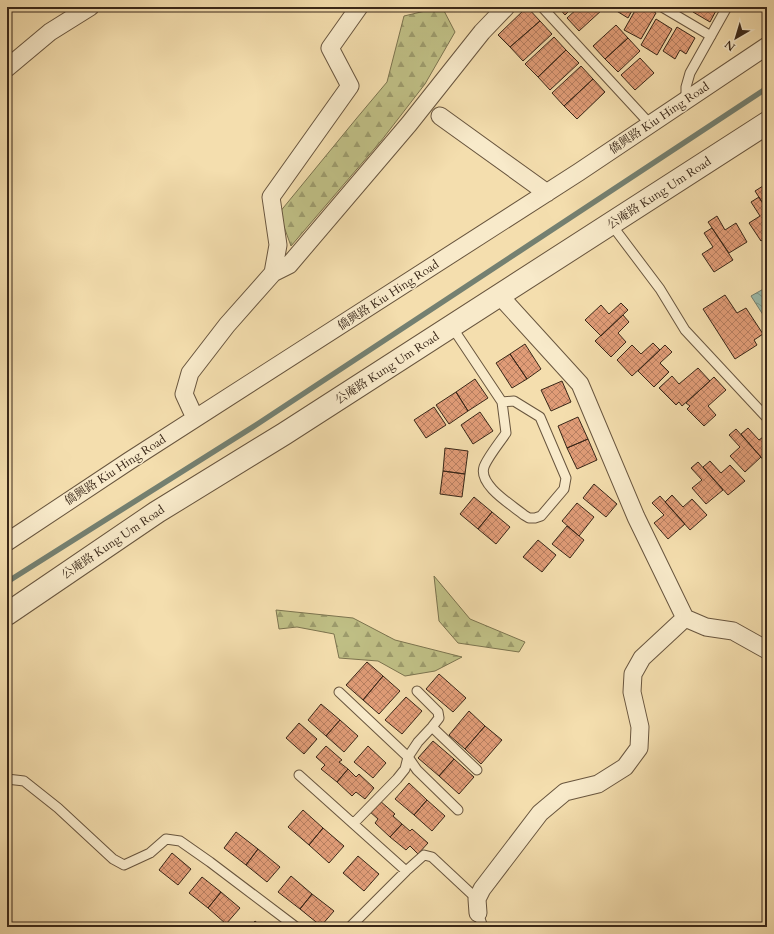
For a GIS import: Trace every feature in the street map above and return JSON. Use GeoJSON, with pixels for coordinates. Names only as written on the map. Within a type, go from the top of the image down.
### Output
{"type":"FeatureCollection","features":[{"type":"Feature","properties":{"kind":"street"},"geometry":{"type":"LineString","coordinates":[[7,68],[50,32],[90,7]]}},
{"type":"Feature","properties":{"kind":"street"},"geometry":{"type":"LineString","coordinates":[[273,273],[278,245],[271,196],[350,86],[330,48],[359,7]]}},
{"type":"Feature","properties":{"kind":"street"},"geometry":{"type":"LineString","coordinates":[[195,418],[184,394],[190,373],[227,325],[273,273],[289,265],[409,124],[482,32],[506,7]]}},
{"type":"Feature","properties":{"kind":"street","name":"僑興路 Kiu Hing Road"},"geometry":{"type":"LineString","coordinates":[[7,542],[195,418],[547,193],[767,46]]}},
{"type":"Feature","properties":{"kind":"street"},"geometry":{"type":"LineString","coordinates":[[440,116],[547,193]]}},
{"type":"Feature","properties":{"kind":"street","name":"公庵路 Kung Um Road"},"geometry":{"type":"LineString","coordinates":[[7,614],[157,512],[291,430],[767,123]]}},
{"type":"Feature","properties":{"kind":"street"},"geometry":{"type":"LineString","coordinates":[[500,296],[580,384],[636,517],[685,618],[706,627],[733,631],[767,650]]}},
{"type":"Feature","properties":{"kind":"street"},"geometry":{"type":"LineString","coordinates":[[479,913],[482,889],[540,813],[565,792],[598,784],[625,767],[639,748],[640,727],[632,692],[633,674],[642,658],[685,618]]}},
{"type":"Feature","properties":{"kind":"lane"},"geometry":{"type":"LineString","coordinates":[[542,7],[650,124]]}},
{"type":"Feature","properties":{"kind":"lane"},"geometry":{"type":"LineString","coordinates":[[662,7],[711,36]]}},
{"type":"Feature","properties":{"kind":"lane"},"geometry":{"type":"LineString","coordinates":[[686,101],[686,87],[690,73],[727,7]]}},
{"type":"Feature","properties":{"kind":"lane"},"geometry":{"type":"LineString","coordinates":[[611,224],[660,289],[685,330],[767,418]]}},
{"type":"Feature","properties":{"kind":"lane"},"geometry":{"type":"LineString","coordinates":[[452,326],[502,402],[506,433],[484,466],[484,477],[489,486],[524,515],[530,518],[535,518],[541,516],[564,489],[566,478],[540,417],[514,401],[502,402]]}},
{"type":"Feature","properties":{"kind":"lane"},"geometry":{"type":"LineString","coordinates":[[354,823],[397,779],[405,769],[408,757],[418,742],[432,728],[439,718],[438,712],[417,691]]}},
{"type":"Feature","properties":{"kind":"lane"},"geometry":{"type":"LineString","coordinates":[[338,692],[408,757],[417,770],[458,810]]}},
{"type":"Feature","properties":{"kind":"lane"},"geometry":{"type":"LineString","coordinates":[[432,728],[477,770]]}},
{"type":"Feature","properties":{"kind":"lane"},"geometry":{"type":"LineString","coordinates":[[299,775],[406,871]]}},
{"type":"Feature","properties":{"kind":"lane"},"geometry":{"type":"LineString","coordinates":[[7,780],[24,781],[58,808],[113,859],[124,865],[150,853],[166,839],[180,841],[296,927]]}},
{"type":"Feature","properties":{"kind":"lane"},"geometry":{"type":"LineString","coordinates":[[350,927],[424,855],[432,857],[479,913]]}},
{"type":"Feature","properties":{"kind":"green space"},"geometry":{"type":"Polygon","coordinates":[[[442,7],[455,32],[425,84],[381,141],[291,246],[279,213],[387,82],[404,16],[442,7]]]}},
{"type":"Feature","properties":{"kind":"green space"},"geometry":{"type":"Polygon","coordinates":[[[434,576],[470,619],[525,642],[519,652],[458,643],[439,621],[434,576]]]}},
{"type":"Feature","properties":{"kind":"green space"},"geometry":{"type":"Polygon","coordinates":[[[276,610],[353,618],[395,640],[462,657],[435,671],[405,676],[378,661],[339,658],[334,634],[297,627],[279,629],[276,610]]]}},
{"type":"Feature","properties":{"kind":"water"},"geometry":{"type":"Polygon","coordinates":[[[767,287],[767,321],[751,296],[767,287]]]}},
{"type":"Feature","properties":{"kind":"building"},"geometry":{"type":"Polygon","coordinates":[[[527,7],[540,21],[510,47],[498,35],[527,7]]]}},
{"type":"Feature","properties":{"kind":"building"},"geometry":{"type":"Polygon","coordinates":[[[558,7],[573,7],[565,15],[558,7]]]}},
{"type":"Feature","properties":{"kind":"building"},"geometry":{"type":"Polygon","coordinates":[[[579,7],[600,7],[602,10],[579,31],[567,18],[579,7]]]}},
{"type":"Feature","properties":{"kind":"building"},"geometry":{"type":"Polygon","coordinates":[[[610,7],[634,7],[628,18],[610,7]]]}},
{"type":"Feature","properties":{"kind":"building"},"geometry":{"type":"Polygon","coordinates":[[[637,7],[645,7],[656,13],[641,39],[624,30],[637,7]]]}},
{"type":"Feature","properties":{"kind":"building"},"geometry":{"type":"Polygon","coordinates":[[[696,7],[718,7],[710,22],[693,12],[696,7]]]}},
{"type":"Feature","properties":{"kind":"building"},"geometry":{"type":"Polygon","coordinates":[[[656,19],[672,29],[657,55],[641,45],[656,19]]]}},
{"type":"Feature","properties":{"kind":"building"},"geometry":{"type":"Polygon","coordinates":[[[540,21],[552,34],[523,61],[510,47],[540,21]]]}},
{"type":"Feature","properties":{"kind":"building"},"geometry":{"type":"Polygon","coordinates":[[[616,25],[628,38],[605,59],[593,46],[616,25]]]}},
{"type":"Feature","properties":{"kind":"building"},"geometry":{"type":"Polygon","coordinates":[[[677,27],[695,38],[686,54],[680,50],[675,59],[663,51],[677,27]]]}},
{"type":"Feature","properties":{"kind":"building"},"geometry":{"type":"Polygon","coordinates":[[[554,37],[566,50],[538,77],[525,64],[554,37]]]}},
{"type":"Feature","properties":{"kind":"building"},"geometry":{"type":"Polygon","coordinates":[[[628,38],[640,51],[618,72],[605,59],[628,38]]]}},
{"type":"Feature","properties":{"kind":"building"},"geometry":{"type":"Polygon","coordinates":[[[566,50],[579,63],[550,90],[538,77],[566,50]]]}},
{"type":"Feature","properties":{"kind":"building"},"geometry":{"type":"Polygon","coordinates":[[[640,58],[654,73],[635,90],[621,75],[640,58]]]}},
{"type":"Feature","properties":{"kind":"building"},"geometry":{"type":"Polygon","coordinates":[[[581,66],[593,79],[564,106],[552,93],[581,66]]]}},
{"type":"Feature","properties":{"kind":"building"},"geometry":{"type":"Polygon","coordinates":[[[593,79],[605,92],[577,119],[564,106],[593,79]]]}},
{"type":"Feature","properties":{"kind":"building"},"geometry":{"type":"Polygon","coordinates":[[[763,186],[767,192],[767,210],[755,191],[763,186]]]}},
{"type":"Feature","properties":{"kind":"building"},"geometry":{"type":"Polygon","coordinates":[[[759,197],[767,210],[767,237],[761,241],[749,223],[760,216],[751,202],[759,197]]]}},
{"type":"Feature","properties":{"kind":"building"},"geometry":{"type":"Polygon","coordinates":[[[717,216],[725,230],[736,223],[747,242],[729,253],[708,222],[717,216]]]}},
{"type":"Feature","properties":{"kind":"building"},"geometry":{"type":"Polygon","coordinates":[[[712,228],[733,260],[714,272],[702,254],[713,247],[704,233],[712,228]]]}},
{"type":"Feature","properties":{"kind":"building"},"geometry":{"type":"Polygon","coordinates":[[[725,295],[737,313],[746,308],[763,334],[754,340],[757,345],[735,359],[703,309],[725,295]]]}},
{"type":"Feature","properties":{"kind":"building"},"geometry":{"type":"Polygon","coordinates":[[[621,303],[628,310],[601,336],[585,320],[601,305],[609,314],[621,303]]]}},
{"type":"Feature","properties":{"kind":"building"},"geometry":{"type":"Polygon","coordinates":[[[623,315],[629,322],[618,333],[626,342],[611,357],[595,341],[623,315]]]}},
{"type":"Feature","properties":{"kind":"building"},"geometry":{"type":"Polygon","coordinates":[[[653,343],[660,350],[632,376],[617,360],[632,345],[641,354],[653,343]]]}},
{"type":"Feature","properties":{"kind":"building"},"geometry":{"type":"Polygon","coordinates":[[[525,344],[541,369],[527,379],[510,354],[525,344]]]}},
{"type":"Feature","properties":{"kind":"building"},"geometry":{"type":"Polygon","coordinates":[[[665,345],[672,352],[660,363],[669,372],[654,387],[638,371],[665,345]]]}},
{"type":"Feature","properties":{"kind":"building"},"geometry":{"type":"Polygon","coordinates":[[[510,354],[527,379],[512,388],[496,363],[510,354]]]}},
{"type":"Feature","properties":{"kind":"building"},"geometry":{"type":"Polygon","coordinates":[[[698,368],[710,381],[682,406],[679,402],[676,405],[659,388],[672,376],[679,384],[698,368]]]}},
{"type":"Feature","properties":{"kind":"building"},"geometry":{"type":"Polygon","coordinates":[[[714,377],[726,390],[708,406],[716,415],[704,426],[687,409],[690,406],[686,403],[714,377]]]}},
{"type":"Feature","properties":{"kind":"building"},"geometry":{"type":"Polygon","coordinates":[[[475,379],[488,398],[468,411],[456,392],[475,379]]]}},
{"type":"Feature","properties":{"kind":"building"},"geometry":{"type":"Polygon","coordinates":[[[562,381],[571,402],[551,411],[541,390],[562,381]]]}},
{"type":"Feature","properties":{"kind":"building"},"geometry":{"type":"Polygon","coordinates":[[[456,392],[468,411],[449,424],[436,405],[456,392]]]}},
{"type":"Feature","properties":{"kind":"building"},"geometry":{"type":"Polygon","coordinates":[[[434,407],[446,425],[426,438],[414,420],[434,407]]]}},
{"type":"Feature","properties":{"kind":"building"},"geometry":{"type":"Polygon","coordinates":[[[480,412],[493,431],[473,444],[461,425],[480,412]]]}},
{"type":"Feature","properties":{"kind":"building"},"geometry":{"type":"Polygon","coordinates":[[[578,417],[588,439],[567,448],[558,426],[578,417]]]}},
{"type":"Feature","properties":{"kind":"building"},"geometry":{"type":"Polygon","coordinates":[[[748,428],[759,440],[767,434],[766,463],[741,434],[748,428]]]}},
{"type":"Feature","properties":{"kind":"building"},"geometry":{"type":"Polygon","coordinates":[[[736,429],[761,457],[745,472],[730,456],[740,447],[729,435],[736,429]]]}},
{"type":"Feature","properties":{"kind":"building"},"geometry":{"type":"Polygon","coordinates":[[[588,439],[597,460],[577,469],[567,448],[588,439]]]}},
{"type":"Feature","properties":{"kind":"building"},"geometry":{"type":"Polygon","coordinates":[[[445,448],[468,451],[465,474],[443,471],[445,448]]]}},
{"type":"Feature","properties":{"kind":"building"},"geometry":{"type":"Polygon","coordinates":[[[710,461],[721,473],[730,465],[745,481],[728,495],[703,467],[710,461]]]}},
{"type":"Feature","properties":{"kind":"building"},"geometry":{"type":"Polygon","coordinates":[[[698,462],[723,490],[706,504],[692,488],[702,480],[691,468],[698,462]]]}},
{"type":"Feature","properties":{"kind":"building"},"geometry":{"type":"Polygon","coordinates":[[[443,471],[465,474],[462,497],[440,494],[443,471]]]}},
{"type":"Feature","properties":{"kind":"building"},"geometry":{"type":"Polygon","coordinates":[[[594,484],[617,504],[606,517],[583,498],[594,484]]]}},
{"type":"Feature","properties":{"kind":"building"},"geometry":{"type":"Polygon","coordinates":[[[672,495],[683,507],[692,499],[707,515],[690,530],[665,502],[672,495]]]}},
{"type":"Feature","properties":{"kind":"building"},"geometry":{"type":"Polygon","coordinates":[[[660,496],[685,524],[668,539],[654,523],[664,515],[652,503],[660,496]]]}},
{"type":"Feature","properties":{"kind":"building"},"geometry":{"type":"Polygon","coordinates":[[[474,497],[492,512],[478,529],[460,514],[474,497]]]}},
{"type":"Feature","properties":{"kind":"building"},"geometry":{"type":"Polygon","coordinates":[[[577,503],[594,517],[579,536],[562,521],[577,503]]]}},
{"type":"Feature","properties":{"kind":"building"},"geometry":{"type":"Polygon","coordinates":[[[492,512],[510,527],[496,544],[478,529],[492,512]]]}},
{"type":"Feature","properties":{"kind":"building"},"geometry":{"type":"Polygon","coordinates":[[[567,526],[584,540],[570,558],[552,544],[567,526]]]}},
{"type":"Feature","properties":{"kind":"building"},"geometry":{"type":"Polygon","coordinates":[[[538,540],[556,555],[542,572],[523,557],[538,540]]]}},
{"type":"Feature","properties":{"kind":"building"},"geometry":{"type":"Polygon","coordinates":[[[367,662],[383,676],[363,700],[346,685],[367,662]]]}},
{"type":"Feature","properties":{"kind":"building"},"geometry":{"type":"Polygon","coordinates":[[[439,674],[466,698],[453,712],[426,689],[439,674]]]}},
{"type":"Feature","properties":{"kind":"building"},"geometry":{"type":"Polygon","coordinates":[[[383,676],[400,691],[379,714],[363,700],[383,676]]]}},
{"type":"Feature","properties":{"kind":"building"},"geometry":{"type":"Polygon","coordinates":[[[406,697],[422,711],[402,734],[385,720],[406,697]]]}},
{"type":"Feature","properties":{"kind":"building"},"geometry":{"type":"Polygon","coordinates":[[[321,704],[340,720],[326,736],[308,720],[321,704]]]}},
{"type":"Feature","properties":{"kind":"building"},"geometry":{"type":"Polygon","coordinates":[[[469,711],[485,726],[465,749],[449,735],[469,711]]]}},
{"type":"Feature","properties":{"kind":"building"},"geometry":{"type":"Polygon","coordinates":[[[340,720],[358,736],[344,752],[326,736],[340,720]]]}},
{"type":"Feature","properties":{"kind":"building"},"geometry":{"type":"Polygon","coordinates":[[[299,723],[317,739],[304,754],[286,738],[299,723]]]}},
{"type":"Feature","properties":{"kind":"building"},"geometry":{"type":"Polygon","coordinates":[[[485,726],[502,740],[481,764],[465,749],[485,726]]]}},
{"type":"Feature","properties":{"kind":"building"},"geometry":{"type":"Polygon","coordinates":[[[433,741],[454,759],[439,776],[418,758],[433,741]]]}},
{"type":"Feature","properties":{"kind":"building"},"geometry":{"type":"Polygon","coordinates":[[[326,746],[342,760],[339,762],[348,769],[337,782],[321,769],[325,765],[316,757],[326,746]]]}},
{"type":"Feature","properties":{"kind":"building"},"geometry":{"type":"Polygon","coordinates":[[[368,746],[386,763],[373,778],[354,762],[368,746]]]}},
{"type":"Feature","properties":{"kind":"building"},"geometry":{"type":"Polygon","coordinates":[[[454,759],[474,777],[459,794],[439,776],[454,759]]]}},
{"type":"Feature","properties":{"kind":"building"},"geometry":{"type":"Polygon","coordinates":[[[348,769],[356,777],[359,774],[374,788],[365,799],[356,792],[352,796],[337,782],[348,769]]]}},
{"type":"Feature","properties":{"kind":"building"},"geometry":{"type":"Polygon","coordinates":[[[409,783],[427,800],[414,815],[395,799],[409,783]]]}},
{"type":"Feature","properties":{"kind":"building"},"geometry":{"type":"Polygon","coordinates":[[[379,800],[395,814],[393,816],[402,824],[390,837],[375,823],[378,819],[369,811],[379,800]]]}},
{"type":"Feature","properties":{"kind":"building"},"geometry":{"type":"Polygon","coordinates":[[[427,800],[445,816],[432,831],[414,815],[427,800]]]}},
{"type":"Feature","properties":{"kind":"building"},"geometry":{"type":"Polygon","coordinates":[[[303,810],[323,828],[309,845],[288,827],[303,810]]]}},
{"type":"Feature","properties":{"kind":"building"},"geometry":{"type":"Polygon","coordinates":[[[402,824],[410,831],[412,829],[428,843],[418,854],[410,846],[406,850],[390,837],[402,824]]]}},
{"type":"Feature","properties":{"kind":"building"},"geometry":{"type":"Polygon","coordinates":[[[323,828],[344,846],[329,863],[309,845],[323,828]]]}},
{"type":"Feature","properties":{"kind":"building"},"geometry":{"type":"Polygon","coordinates":[[[236,832],[258,849],[246,865],[224,848],[236,832]]]}},
{"type":"Feature","properties":{"kind":"building"},"geometry":{"type":"Polygon","coordinates":[[[258,849],[280,867],[267,882],[246,865],[258,849]]]}},
{"type":"Feature","properties":{"kind":"building"},"geometry":{"type":"Polygon","coordinates":[[[172,853],[191,869],[178,885],[159,870],[172,853]]]}},
{"type":"Feature","properties":{"kind":"building"},"geometry":{"type":"Polygon","coordinates":[[[358,856],[379,874],[364,891],[343,873],[358,856]]]}},
{"type":"Feature","properties":{"kind":"building"},"geometry":{"type":"Polygon","coordinates":[[[291,876],[312,894],[300,909],[278,892],[291,876]]]}},
{"type":"Feature","properties":{"kind":"building"},"geometry":{"type":"Polygon","coordinates":[[[202,877],[221,892],[208,908],[189,893],[202,877]]]}},
{"type":"Feature","properties":{"kind":"building"},"geometry":{"type":"Polygon","coordinates":[[[221,892],[240,908],[226,924],[208,908],[221,892]]]}},
{"type":"Feature","properties":{"kind":"building"},"geometry":{"type":"Polygon","coordinates":[[[312,894],[334,911],[321,926],[300,909],[312,894]]]}},
{"type":"Feature","properties":{"kind":"building"},"geometry":{"type":"Polygon","coordinates":[[[255,921],[262,927],[250,927],[255,921]]]}},
{"type":"Feature","properties":{"kind":"waterway"},"geometry":{"type":"LineString","coordinates":[[7,582],[259,423],[767,88]]}}]}
